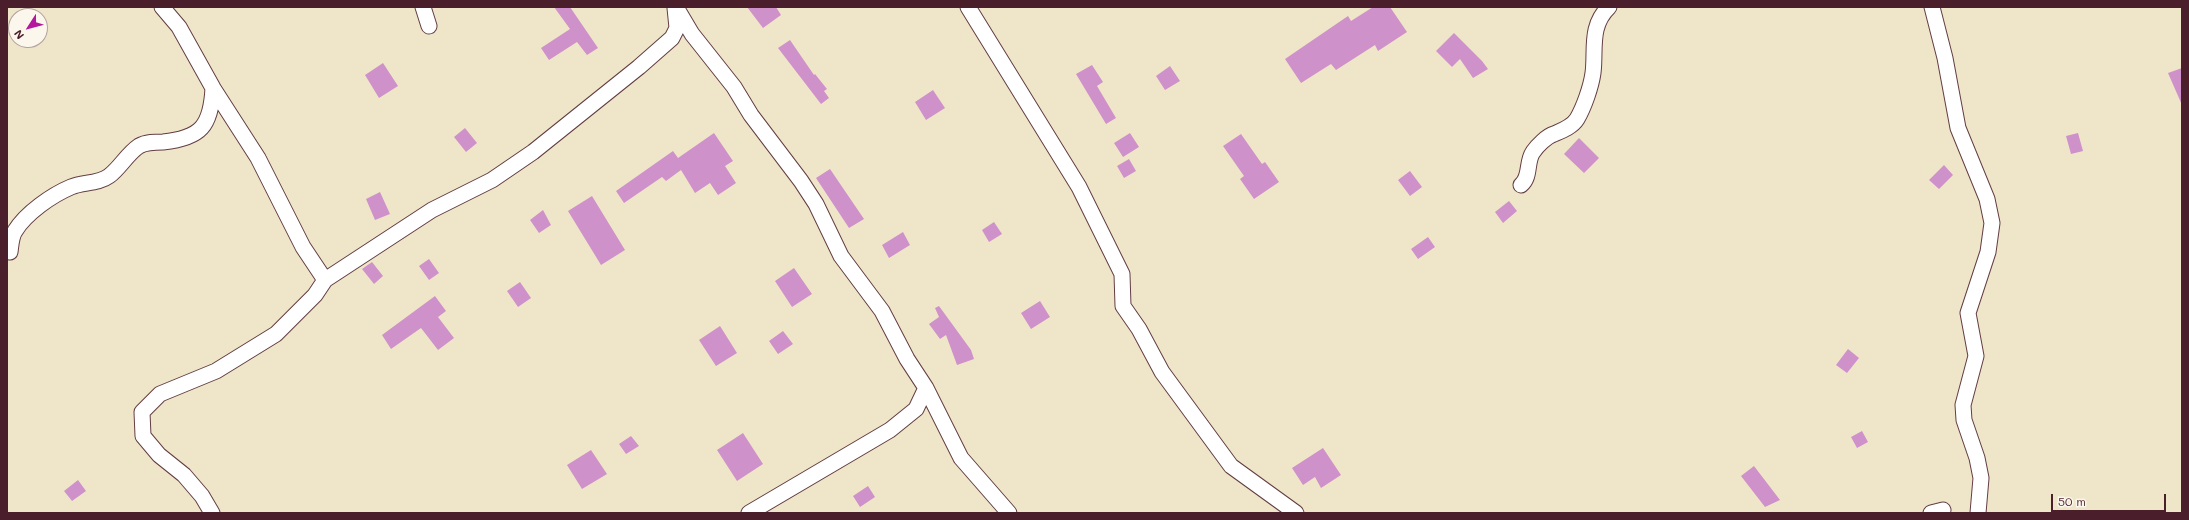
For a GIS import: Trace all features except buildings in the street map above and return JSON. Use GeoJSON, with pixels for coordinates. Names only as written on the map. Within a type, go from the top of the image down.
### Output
{"type":"FeatureCollection","features":[{"type":"Feature","properties":{"kind":"street"},"geometry":{"type":"LineString","coordinates":[[162,7],[179,27],[213,88],[258,158],[303,247],[325,280]]}},
{"type":"Feature","properties":{"kind":"street"},"geometry":{"type":"LineString","coordinates":[[422,7],[429,26]]}},
{"type":"Feature","properties":{"kind":"street"},"geometry":{"type":"LineString","coordinates":[[212,513],[202,496],[184,475],[159,455],[143,436],[142,412],[160,394],[216,371],[276,334],[315,295],[325,280],[432,210],[492,180],[533,152],[639,67],[672,38],[677,28],[676,7]]}},
{"type":"Feature","properties":{"kind":"street"},"geometry":{"type":"LineString","coordinates":[[676,7],[692,34],[734,86],[751,115],[801,181],[816,204],[841,256],[882,311],[907,359],[926,388],[961,458],[1009,513]]}},
{"type":"Feature","properties":{"kind":"street"},"geometry":{"type":"LineString","coordinates":[[968,7],[1071,174],[1092,212],[1122,274],[1123,306],[1139,329],[1162,372],[1231,466],[1296,513]]}},
{"type":"Feature","properties":{"kind":"street"},"geometry":{"type":"LineString","coordinates":[[1521,185],[1526,180],[1531,156],[1536,149],[1552,134],[1563,130],[1577,118],[1592,80],[1594,38],[1597,25],[1609,7]]}},
{"type":"Feature","properties":{"kind":"street"},"geometry":{"type":"LineString","coordinates":[[1932,7],[1945,58],[1958,128],[1987,199],[1992,223],[1988,252],[1968,313],[1976,356],[1963,405],[1964,420],[1978,458],[1981,478],[1978,513]]}},
{"type":"Feature","properties":{"kind":"street"},"geometry":{"type":"LineString","coordinates":[[10,252],[14,232],[41,203],[71,187],[98,181],[108,176],[139,146],[149,142],[184,138],[201,128],[208,121],[212,103],[213,88]]}},
{"type":"Feature","properties":{"kind":"street"},"geometry":{"type":"LineString","coordinates":[[749,513],[890,430],[916,409],[926,388]]}}]}
